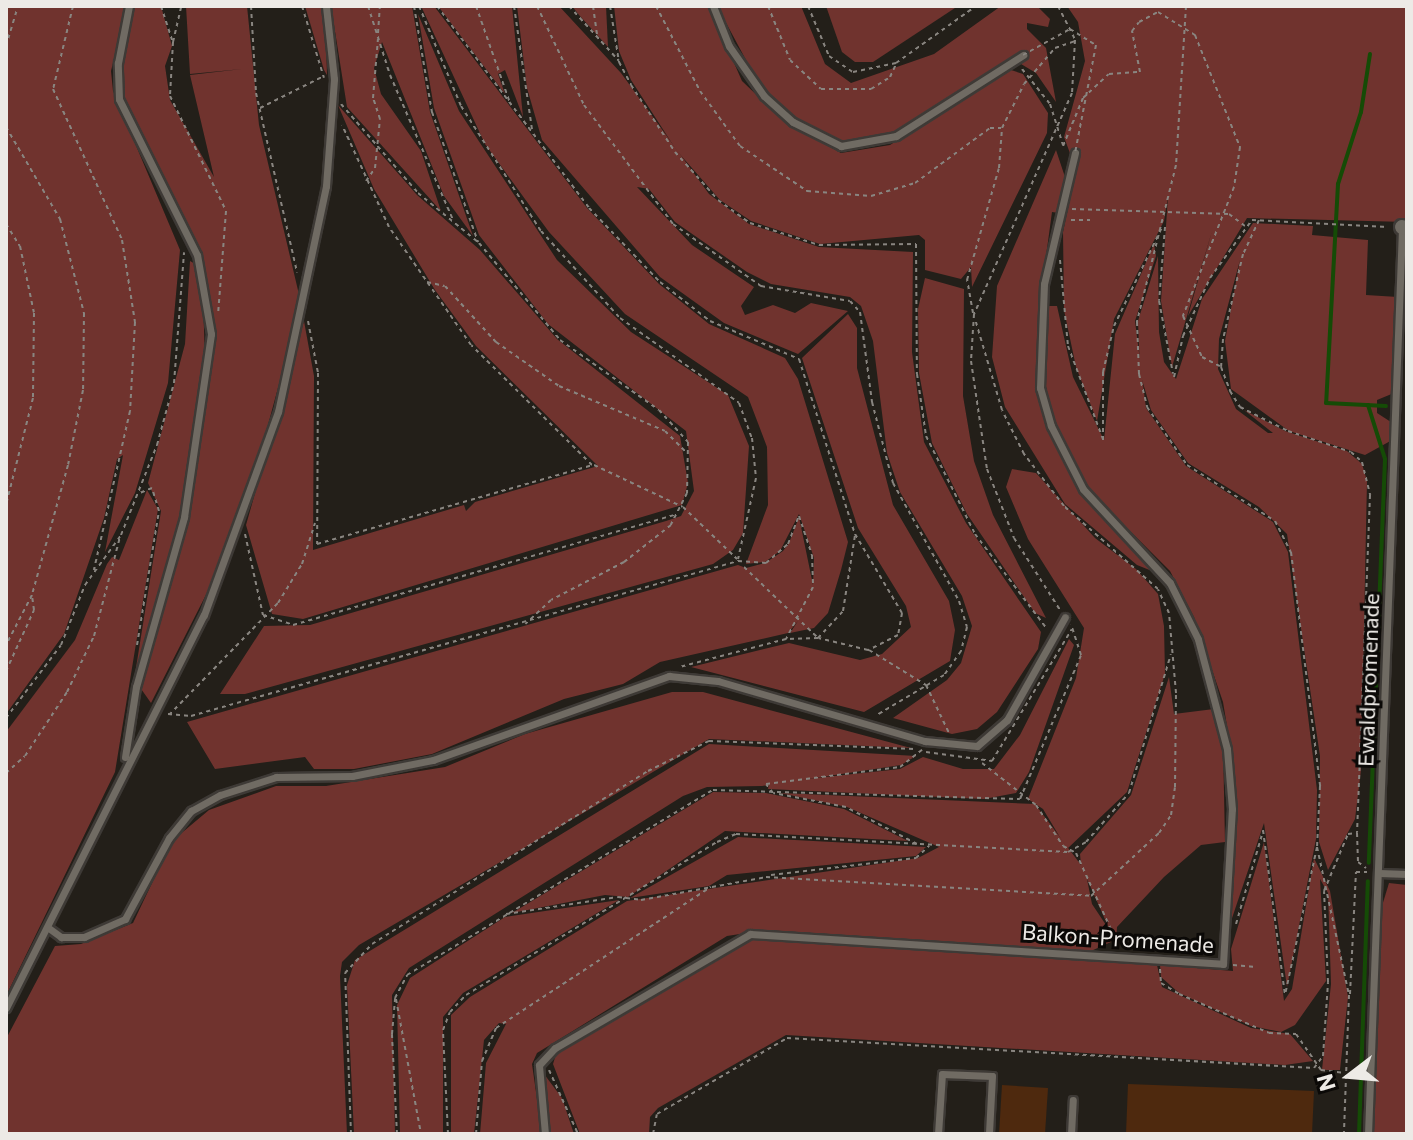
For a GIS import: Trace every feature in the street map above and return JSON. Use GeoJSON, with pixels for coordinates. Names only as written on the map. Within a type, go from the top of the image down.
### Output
{"type":"FeatureCollection","features":[{"type":"Feature","properties":{"kind":"lane"},"geometry":{"type":"LineString","coordinates":[[125,768],[136,687],[184,517],[211,334],[197,255],[119,99],[118,63],[129,6]]}},
{"type":"Feature","properties":{"kind":"lane"},"geometry":{"type":"LineString","coordinates":[[6,1008],[50,929],[125,768],[204,615],[241,522],[304,304],[326,186],[331,96],[326,6]]}},
{"type":"Feature","properties":{"kind":"lane"},"geometry":{"type":"LineString","coordinates":[[713,6],[729,46],[764,96],[803,129],[841,146],[896,136],[1023,55]]}},
{"type":"Feature","properties":{"kind":"lane","name":"Balkon-Promenade"},"geometry":{"type":"LineString","coordinates":[[539,1065],[555,1048],[750,934],[1223,964],[1232,809],[1227,749],[1198,639],[1170,583],[1083,489],[1051,426],[1037,363],[1044,284],[1075,153]]}},
{"type":"Feature","properties":{"kind":"lane","name":"Ewaldpromenade"},"geometry":{"type":"LineString","coordinates":[[1368,1134],[1404,228]]}},
{"type":"Feature","properties":{"kind":"lane"},"geometry":{"type":"LineString","coordinates":[[50,929],[61,937],[84,937],[125,919],[169,838],[191,811],[220,795],[276,777],[352,776],[433,760],[669,676],[718,681],[925,741],[956,746],[993,738],[1055,639],[1065,617]]}},
{"type":"Feature","properties":{"kind":"lane"},"geometry":{"type":"LineString","coordinates":[[1379,873],[1407,874]]}},
{"type":"Feature","properties":{"kind":"lane"},"geometry":{"type":"LineString","coordinates":[[539,1065],[545,1134]]}},
{"type":"Feature","properties":{"kind":"lane"},"geometry":{"type":"LineString","coordinates":[[938,1134],[942,1074],[992,1076],[989,1134]]}},
{"type":"Feature","properties":{"kind":"lane"},"geometry":{"type":"LineString","coordinates":[[1071,1134],[1073,1100]]}},
{"type":"Feature","properties":{"kind":"path"},"geometry":{"type":"LineString","coordinates":[[6,46],[18,6]]}},
{"type":"Feature","properties":{"kind":"path"},"geometry":{"type":"LineString","coordinates":[[6,718],[61,645],[94,570],[130,411],[135,322],[122,240],[53,89],[73,6]]}},
{"type":"Feature","properties":{"kind":"path"},"geometry":{"type":"LineString","coordinates":[[161,6],[173,42]]}},
{"type":"Feature","properties":{"kind":"path"},"geometry":{"type":"LineString","coordinates":[[181,6],[173,42],[170,96],[226,211],[224,298],[211,334]]}},
{"type":"Feature","properties":{"kind":"path"},"geometry":{"type":"LineString","coordinates":[[251,6],[259,108],[298,276]]}},
{"type":"Feature","properties":{"kind":"path"},"geometry":{"type":"LineString","coordinates":[[302,6],[323,77],[366,181],[425,282],[494,372],[592,465],[683,507],[818,638]]}},
{"type":"Feature","properties":{"kind":"path"},"geometry":{"type":"LineString","coordinates":[[368,6],[455,224]]}},
{"type":"Feature","properties":{"kind":"path"},"geometry":{"type":"LineString","coordinates":[[366,181],[375,168],[375,143],[380,119],[373,98],[380,6]]}},
{"type":"Feature","properties":{"kind":"path"},"geometry":{"type":"LineString","coordinates":[[416,6],[432,112],[479,243]]}},
{"type":"Feature","properties":{"kind":"path"},"geometry":{"type":"LineString","coordinates":[[416,6],[461,106],[541,231],[620,318],[739,403],[752,438],[756,478],[738,561]]}},
{"type":"Feature","properties":{"kind":"path"},"geometry":{"type":"LineString","coordinates":[[437,6],[589,208],[660,282],[710,321],[799,359],[855,534],[902,613],[898,635],[868,650]]}},
{"type":"Feature","properties":{"kind":"path"},"geometry":{"type":"LineString","coordinates":[[476,6],[510,106]]}},
{"type":"Feature","properties":{"kind":"path"},"geometry":{"type":"LineString","coordinates":[[514,6],[533,131]]}},
{"type":"Feature","properties":{"kind":"path"},"geometry":{"type":"LineString","coordinates":[[537,6],[584,105],[673,224],[761,286],[850,301],[860,312],[872,402],[893,483],[965,614],[967,638],[956,662],[866,723]]}},
{"type":"Feature","properties":{"kind":"path"},"geometry":{"type":"LineString","coordinates":[[569,6],[619,62],[675,152],[718,200],[750,223],[819,245],[916,244],[917,374],[926,436],[975,534],[1055,639]]}},
{"type":"Feature","properties":{"kind":"path"},"geometry":{"type":"LineString","coordinates":[[593,6],[597,39]]}},
{"type":"Feature","properties":{"kind":"path"},"geometry":{"type":"LineString","coordinates":[[610,6],[619,62]]}},
{"type":"Feature","properties":{"kind":"path"},"geometry":{"type":"LineString","coordinates":[[768,6],[790,60],[821,89],[871,89],[890,77],[896,63]]}},
{"type":"Feature","properties":{"kind":"path"},"geometry":{"type":"LineString","coordinates":[[809,6],[820,43],[840,67],[871,71],[896,63],[976,6]]}},
{"type":"Feature","properties":{"kind":"path"},"geometry":{"type":"LineString","coordinates":[[397,1134],[395,998],[407,975],[701,796],[726,788],[1007,803],[1024,795],[1081,655],[1078,636],[1014,538],[987,469],[974,406],[974,314],[1059,130],[1077,70],[1075,40],[1058,6]]}},
{"type":"Feature","properties":{"kind":"path"},"geometry":{"type":"LineString","coordinates":[[1186,6],[1183,107],[1167,213],[1137,322],[1139,374],[1147,407],[1187,465],[1258,509],[1285,534],[1320,786],[1317,847],[1285,995],[1263,830],[1232,938]]}},
{"type":"Feature","properties":{"kind":"path"},"geometry":{"type":"LineString","coordinates":[[1063,146],[1083,98],[1109,74],[1140,72],[1132,31],[1139,22],[1158,12],[1185,27],[1206,55],[1240,147],[1237,177],[1183,316],[1202,357],[1221,367]]}},
{"type":"Feature","properties":{"kind":"path"},"geometry":{"type":"LineString","coordinates":[[1023,55],[1070,29],[1096,45],[1075,153]]}},
{"type":"Feature","properties":{"kind":"path"},"geometry":{"type":"LineString","coordinates":[[766,877],[1091,896],[1171,815],[1173,649],[1169,613],[1158,589],[1064,506],[1024,454],[1002,410],[967,280],[999,168],[1002,128],[1032,75],[1055,48],[1075,40]]}},
{"type":"Feature","properties":{"kind":"path"},"geometry":{"type":"LineString","coordinates":[[1012,62],[1032,75],[1059,130],[1073,169]]}},
{"type":"Feature","properties":{"kind":"path"},"geometry":{"type":"LineString","coordinates":[[259,108],[323,77]]}},
{"type":"Feature","properties":{"kind":"path"},"geometry":{"type":"LineString","coordinates":[[331,96],[455,224],[479,243],[560,340],[675,423],[689,455],[683,507],[676,515],[640,551],[551,600],[525,625]]}},
{"type":"Feature","properties":{"kind":"path"},"geometry":{"type":"LineString","coordinates":[[6,127],[60,219],[84,313],[83,390],[32,595],[6,645]]}},
{"type":"Feature","properties":{"kind":"path"},"geometry":{"type":"LineString","coordinates":[[1063,206],[1221,214],[1246,227]]}},
{"type":"Feature","properties":{"kind":"path"},"geometry":{"type":"LineString","coordinates":[[1066,220],[1090,220]]}},
{"type":"Feature","properties":{"kind":"path"},"geometry":{"type":"LineString","coordinates":[[1165,222],[1159,301],[1166,362],[1174,377],[1188,324],[1217,267],[1246,227],[1259,220],[1320,226],[1404,228]]}},
{"type":"Feature","properties":{"kind":"path"},"geometry":{"type":"LineString","coordinates":[[1259,220],[1233,292],[1221,367],[1240,407],[1351,452],[1366,472],[1372,534],[1357,833],[1358,862],[1368,872]]}},
{"type":"Feature","properties":{"kind":"path"},"geometry":{"type":"LineString","coordinates":[[1060,257],[1068,346],[1103,440],[1103,372],[1114,326],[1165,222]]}},
{"type":"Feature","properties":{"kind":"path"},"geometry":{"type":"LineString","coordinates":[[6,224],[20,246],[34,313],[33,398],[6,505]]}},
{"type":"Feature","properties":{"kind":"path"},"geometry":{"type":"LineString","coordinates":[[6,773],[42,731],[80,664],[174,383],[184,247]]}},
{"type":"Feature","properties":{"kind":"path"},"geometry":{"type":"LineString","coordinates":[[425,282],[445,286],[496,342],[559,386],[665,431],[689,455]]}},
{"type":"Feature","properties":{"kind":"path"},"geometry":{"type":"LineString","coordinates":[[304,304],[318,373],[317,544],[592,465]]}},
{"type":"Feature","properties":{"kind":"path"},"geometry":{"type":"LineString","coordinates":[[135,655],[159,511],[152,488],[137,494]]}},
{"type":"Feature","properties":{"kind":"path"},"geometry":{"type":"LineString","coordinates":[[266,619],[293,625],[676,515]]}},
{"type":"Feature","properties":{"kind":"path"},"geometry":{"type":"LineString","coordinates":[[191,716],[525,625],[738,561],[751,566],[772,560],[788,544],[799,516],[813,575],[800,620],[786,639]]}},
{"type":"Feature","properties":{"kind":"path"},"geometry":{"type":"LineString","coordinates":[[241,522],[266,619]]}},
{"type":"Feature","properties":{"kind":"path"},"geometry":{"type":"LineString","coordinates":[[169,715],[251,626],[266,619],[302,564],[316,523]]}},
{"type":"Feature","properties":{"kind":"path"},"geometry":{"type":"LineString","coordinates":[[818,638],[843,611],[855,534]]}},
{"type":"Feature","properties":{"kind":"path"},"geometry":{"type":"LineString","coordinates":[[94,570],[121,535]]}},
{"type":"Feature","properties":{"kind":"path"},"geometry":{"type":"LineString","coordinates":[[6,671],[34,610],[32,595]]}},
{"type":"Feature","properties":{"kind":"path"},"geometry":{"type":"LineString","coordinates":[[669,676],[703,658],[786,639],[818,638],[868,650],[926,685],[956,746]]}},
{"type":"Feature","properties":{"kind":"path"},"geometry":{"type":"LineString","coordinates":[[1068,852],[1105,824],[1129,793],[1173,649]]}},
{"type":"Feature","properties":{"kind":"path"},"geometry":{"type":"LineString","coordinates":[[351,1134],[345,973],[372,944],[648,771],[709,741],[902,753],[925,741]]}},
{"type":"Feature","properties":{"kind":"path"},"geometry":{"type":"LineString","coordinates":[[767,789],[769,782],[910,765],[925,741]]}},
{"type":"Feature","properties":{"kind":"path"},"geometry":{"type":"LineString","coordinates":[[982,763],[1024,795],[1068,852]]}},
{"type":"Feature","properties":{"kind":"path"},"geometry":{"type":"LineString","coordinates":[[767,789],[846,807],[917,844]]}},
{"type":"Feature","properties":{"kind":"path"},"geometry":{"type":"LineString","coordinates":[[1318,1063],[1328,982],[1324,891],[1348,834],[1357,833]]}},
{"type":"Feature","properties":{"kind":"path"},"geometry":{"type":"LineString","coordinates":[[448,1134],[443,1030],[450,1012],[466,995],[736,834],[1076,853],[1091,896],[1113,934],[1113,957]]}},
{"type":"Feature","properties":{"kind":"path"},"geometry":{"type":"LineString","coordinates":[[505,913],[916,858],[930,845]]}},
{"type":"Feature","properties":{"kind":"path"},"geometry":{"type":"LineString","coordinates":[[1317,847],[1329,880],[1349,995]]}},
{"type":"Feature","properties":{"kind":"path"},"geometry":{"type":"LineString","coordinates":[[1344,1134],[1356,872],[1379,873]]}},
{"type":"Feature","properties":{"kind":"path"},"geometry":{"type":"LineString","coordinates":[[476,1134],[482,1061],[496,1028],[712,887]]}},
{"type":"Feature","properties":{"kind":"path"},"geometry":{"type":"LineString","coordinates":[[1160,960],[1161,983],[1179,994],[1260,1030],[1296,1034],[1325,1073],[1347,1072]]}},
{"type":"Feature","properties":{"kind":"path"},"geometry":{"type":"LineString","coordinates":[[1230,965],[1256,967]]}},
{"type":"Feature","properties":{"kind":"path"},"geometry":{"type":"LineString","coordinates":[[395,998],[421,1134]]}},
{"type":"Feature","properties":{"kind":"path"},"geometry":{"type":"LineString","coordinates":[[653,1134],[657,1114],[787,1038],[1289,1068],[1318,1063]]}},
{"type":"Feature","properties":{"kind":"path"},"geometry":{"type":"LineString","coordinates":[[539,1065],[552,1072],[578,1134]]}},
{"type":"Feature","properties":{"kind":"shaded area"},"geometry":{"type":"Polygon","coordinates":[[[6,6],[127,6],[111,71],[113,91],[180,250],[168,383],[135,493],[105,552],[123,455],[117,459],[104,518],[64,634],[6,714],[6,6]]]}},
{"type":"Feature","properties":{"kind":"shaded area"},"geometry":{"type":"Polygon","coordinates":[[[132,6],[161,6],[172,46],[165,66],[170,100],[214,177],[190,75],[242,69],[190,74],[186,6],[247,6],[259,125],[301,303],[256,469],[213,581],[151,703],[139,686],[189,516],[212,330],[200,252],[123,99],[121,58],[132,6]]]}},
{"type":"Feature","properties":{"kind":"shaded area"},"geometry":{"type":"Polygon","coordinates":[[[305,6],[325,6],[327,75],[324,70],[305,6]]]}},
{"type":"Feature","properties":{"kind":"shaded area"},"geometry":{"type":"Polygon","coordinates":[[[331,6],[412,6],[430,112],[473,236],[444,196],[382,42],[374,68],[381,94],[421,151],[441,211],[347,107],[331,6]]]}},
{"type":"Feature","properties":{"kind":"shaded area"},"geometry":{"type":"Polygon","coordinates":[[[421,6],[434,6],[587,208],[659,284],[709,324],[785,358],[798,379],[848,542],[841,570],[828,613],[814,628],[790,633],[798,621],[788,633],[660,662],[623,684],[564,699],[432,754],[354,769],[314,769],[305,757],[215,769],[187,722],[738,565],[746,568],[765,563],[783,551],[789,543],[799,517],[813,585],[814,558],[799,514],[780,551],[765,562],[746,564],[768,505],[767,447],[748,397],[625,314],[549,232],[485,144],[421,6]]]}},
{"type":"Feature","properties":{"kind":"shaded area"},"geometry":{"type":"Polygon","coordinates":[[[438,6],[512,6],[523,117],[505,70],[498,74],[505,94],[438,6]]]}},
{"type":"Feature","properties":{"kind":"shaded area"},"geometry":{"type":"Polygon","coordinates":[[[517,6],[559,6],[621,73],[709,194],[749,224],[819,247],[913,252],[912,352],[924,442],[966,523],[1041,632],[1038,649],[997,712],[977,729],[952,734],[893,718],[947,680],[961,663],[972,626],[962,596],[900,492],[887,453],[873,341],[861,306],[850,297],[771,284],[747,272],[675,222],[649,189],[637,187],[692,245],[754,287],[741,306],[745,315],[773,305],[795,313],[811,303],[848,311],[798,354],[724,323],[660,277],[542,140],[527,88],[517,6]]]}},
{"type":"Feature","properties":{"kind":"shaded area"},"geometry":{"type":"Polygon","coordinates":[[[572,6],[606,6],[608,47],[579,15],[572,6]]]}},
{"type":"Feature","properties":{"kind":"shaded area"},"geometry":{"type":"Polygon","coordinates":[[[614,6],[709,6],[742,81],[786,123],[841,153],[890,145],[997,76],[1011,70],[1023,74],[1048,113],[1047,133],[972,287],[971,267],[961,279],[925,270],[925,240],[919,235],[820,244],[751,221],[720,200],[677,151],[631,80],[619,51],[614,6]]]}},
{"type":"Feature","properties":{"kind":"shaded area"},"geometry":{"type":"Polygon","coordinates":[[[717,6],[801,6],[825,64],[851,83],[934,54],[1001,6],[1037,6],[1050,19],[1048,27],[1027,23],[1027,29],[1046,48],[1056,102],[1036,73],[1021,64],[1021,51],[893,135],[852,144],[831,140],[788,115],[761,88],[717,6]]]}},
{"type":"Feature","properties":{"kind":"shaded area"},"geometry":{"type":"Polygon","coordinates":[[[826,6],[958,6],[873,62],[855,62],[842,52],[826,6]]]}},
{"type":"Feature","properties":{"kind":"shaded area"},"geometry":{"type":"Polygon","coordinates":[[[1067,6],[1407,6],[1407,222],[1247,218],[1188,316],[1212,231],[1172,367],[1161,301],[1168,196],[1164,221],[1114,319],[1097,421],[1076,367],[1064,310],[1063,232],[1080,152],[1071,156],[1064,137],[1085,61],[1078,22],[1067,6]]]}},
{"type":"Feature","properties":{"kind":"shaded area"},"geometry":{"type":"Polygon","coordinates":[[[418,14],[459,111],[557,260],[631,332],[728,395],[749,446],[743,533],[733,550],[713,564],[245,694],[220,694],[264,626],[310,625],[666,521],[681,516],[694,491],[686,431],[548,324],[479,235],[434,108],[418,14]]]}},
{"type":"Feature","properties":{"kind":"shaded area"},"geometry":{"type":"Polygon","coordinates":[[[338,105],[417,195],[480,250],[557,339],[680,436],[688,483],[682,505],[303,619],[272,614],[246,525],[304,321],[314,376],[313,550],[464,505],[466,511],[475,502],[598,466],[476,346],[435,290],[374,189],[338,105]]]}},
{"type":"Feature","properties":{"kind":"shaded area"},"geometry":{"type":"Polygon","coordinates":[[[1056,150],[1066,180],[1059,213],[1052,212],[1044,271],[1036,390],[1081,494],[1157,573],[1137,565],[1065,504],[1005,407],[992,357],[997,286],[1056,150]]]}},
{"type":"Feature","properties":{"kind":"shaded area"},"geometry":{"type":"Polygon","coordinates":[[[1253,223],[1313,226],[1312,235],[1368,240],[1366,295],[1398,297],[1394,393],[1377,400],[1377,413],[1394,424],[1394,439],[1365,455],[1289,431],[1231,389],[1225,341],[1240,260],[1219,339],[1218,369],[1236,409],[1268,433],[1273,433],[1244,410],[1285,431],[1347,451],[1362,464],[1367,481],[1361,770],[1355,819],[1328,870],[1319,842],[1320,756],[1287,534],[1259,507],[1188,463],[1151,410],[1140,373],[1138,321],[1158,256],[1159,332],[1164,362],[1176,379],[1202,299],[1253,223]]]}},
{"type":"Feature","properties":{"kind":"shaded area"},"geometry":{"type":"Polygon","coordinates":[[[1154,244],[1156,256],[1135,321],[1146,408],[1186,466],[1273,522],[1288,552],[1317,790],[1316,839],[1287,987],[1264,823],[1225,939],[1236,809],[1232,756],[1223,702],[1194,617],[1170,571],[1087,488],[1054,421],[1043,374],[1046,306],[1057,306],[1073,377],[1104,440],[1115,334],[1154,244]]]}},
{"type":"Feature","properties":{"kind":"shaded area"},"geometry":{"type":"Polygon","coordinates":[[[190,261],[197,265],[203,297],[205,361],[188,486],[135,674],[161,511],[148,483],[185,344],[190,261]]]}},
{"type":"Feature","properties":{"kind":"shaded area"},"geometry":{"type":"Polygon","coordinates":[[[925,278],[964,289],[963,396],[974,461],[993,515],[1046,618],[1035,613],[967,514],[932,443],[919,373],[918,309],[925,278]]]}},
{"type":"Feature","properties":{"kind":"shaded area"},"geometry":{"type":"Polygon","coordinates":[[[848,314],[857,328],[857,368],[893,505],[949,601],[955,630],[950,661],[864,712],[691,667],[789,643],[860,660],[882,654],[911,627],[906,606],[858,528],[802,358],[848,314]]]}},
{"type":"Feature","properties":{"kind":"shaded area"},"geometry":{"type":"Polygon","coordinates":[[[1012,469],[1036,473],[1095,538],[1136,569],[1158,594],[1164,626],[1165,674],[1127,792],[1067,849],[1043,809],[1028,799],[1076,678],[1084,628],[1028,539],[1006,487],[1012,469]]]}},
{"type":"Feature","properties":{"kind":"shaded area"},"geometry":{"type":"Polygon","coordinates":[[[147,490],[158,509],[115,772],[6,996],[6,732],[75,640],[107,564],[112,557],[119,560],[147,490]]]}},
{"type":"Feature","properties":{"kind":"shaded area"},"geometry":{"type":"Polygon","coordinates":[[[1069,639],[1074,645],[1029,772],[1016,793],[984,799],[768,789],[769,783],[900,769],[923,757],[963,769],[994,769],[1020,735],[1069,639]]]}},
{"type":"Feature","properties":{"kind":"shaded area"},"geometry":{"type":"Polygon","coordinates":[[[1169,677],[1174,714],[1214,709],[1223,743],[1225,842],[1201,845],[1164,877],[1117,927],[1116,944],[1112,935],[1111,942],[1091,951],[765,930],[727,936],[537,1053],[532,1064],[542,1134],[480,1134],[486,1063],[506,1024],[499,1023],[484,1040],[474,1134],[451,1134],[451,1015],[470,997],[627,901],[918,858],[939,847],[847,807],[780,793],[1035,804],[1081,865],[1080,854],[1131,795],[1169,677]],[[1087,879],[1092,904],[1111,932],[1087,879]]]}},
{"type":"Feature","properties":{"kind":"shaded area"},"geometry":{"type":"Polygon","coordinates":[[[672,692],[703,692],[911,748],[709,739],[359,945],[342,962],[340,976],[347,1134],[6,1134],[6,1039],[55,946],[81,944],[133,923],[172,841],[209,810],[276,786],[326,786],[445,767],[525,734],[672,692]]]}},
{"type":"Feature","properties":{"kind":"shaded area"},"geometry":{"type":"Polygon","coordinates":[[[709,744],[916,756],[901,765],[762,786],[707,787],[683,796],[409,968],[392,995],[395,1134],[354,1134],[347,985],[355,960],[709,744]]]}},
{"type":"Feature","properties":{"kind":"shaded area"},"geometry":{"type":"Polygon","coordinates":[[[713,792],[766,793],[844,809],[908,841],[725,831],[628,897],[605,895],[512,913],[713,792]]]}},
{"type":"Feature","properties":{"kind":"shaded area"},"geometry":{"type":"Polygon","coordinates":[[[738,837],[926,847],[916,856],[727,875],[709,886],[630,898],[738,837]]]}},
{"type":"Feature","properties":{"kind":"shaded area"},"geometry":{"type":"Polygon","coordinates":[[[1264,842],[1284,1001],[1292,989],[1314,858],[1330,891],[1348,997],[1340,1070],[1322,1070],[1331,984],[1328,893],[1320,879],[1326,981],[1295,1025],[1281,1032],[1251,1026],[1179,993],[1161,977],[1160,965],[1233,971],[1231,949],[1264,842]]]}},
{"type":"Feature","properties":{"kind":"shaded area"},"geometry":{"type":"Polygon","coordinates":[[[1389,883],[1407,885],[1407,1134],[1373,1134],[1382,906],[1389,883]]]}},
{"type":"Feature","properties":{"kind":"shaded area"},"geometry":{"type":"Polygon","coordinates":[[[619,900],[463,993],[443,1017],[443,1134],[400,1134],[397,1005],[410,978],[505,917],[619,900]]]}},
{"type":"Feature","properties":{"kind":"shaded area"},"geometry":{"type":"Polygon","coordinates":[[[760,938],[1157,965],[1162,987],[1251,1028],[1290,1034],[1313,1061],[1285,1065],[786,1035],[658,1108],[650,1117],[649,1134],[580,1134],[553,1064],[557,1051],[732,944],[760,938]]]}},
{"type":"Feature","properties":{"kind":"shaded area"},"geometry":{"type":"Polygon","coordinates":[[[544,1074],[562,1098],[574,1134],[549,1134],[544,1074]]]}},
{"type":"Feature","properties":{"kind":"building"},"geometry":{"type":"Polygon","coordinates":[[[1128,1084],[1314,1091],[1312,1134],[1126,1134],[1128,1084]]]}},
{"type":"Feature","properties":{"kind":"building"},"geometry":{"type":"Polygon","coordinates":[[[1002,1085],[1048,1088],[1045,1134],[999,1134],[1002,1085]]]}},
{"type":"Feature","properties":{"kind":"waterway"},"geometry":{"type":"LineString","coordinates":[[1370,54],[1361,112],[1338,184],[1326,403],[1386,406]]}},
{"type":"Feature","properties":{"kind":"waterway"},"geometry":{"type":"LineString","coordinates":[[1368,405],[1385,459],[1369,863]]}},
{"type":"Feature","properties":{"kind":"waterway"},"geometry":{"type":"LineString","coordinates":[[1359,1134],[1368,881]]}}]}
